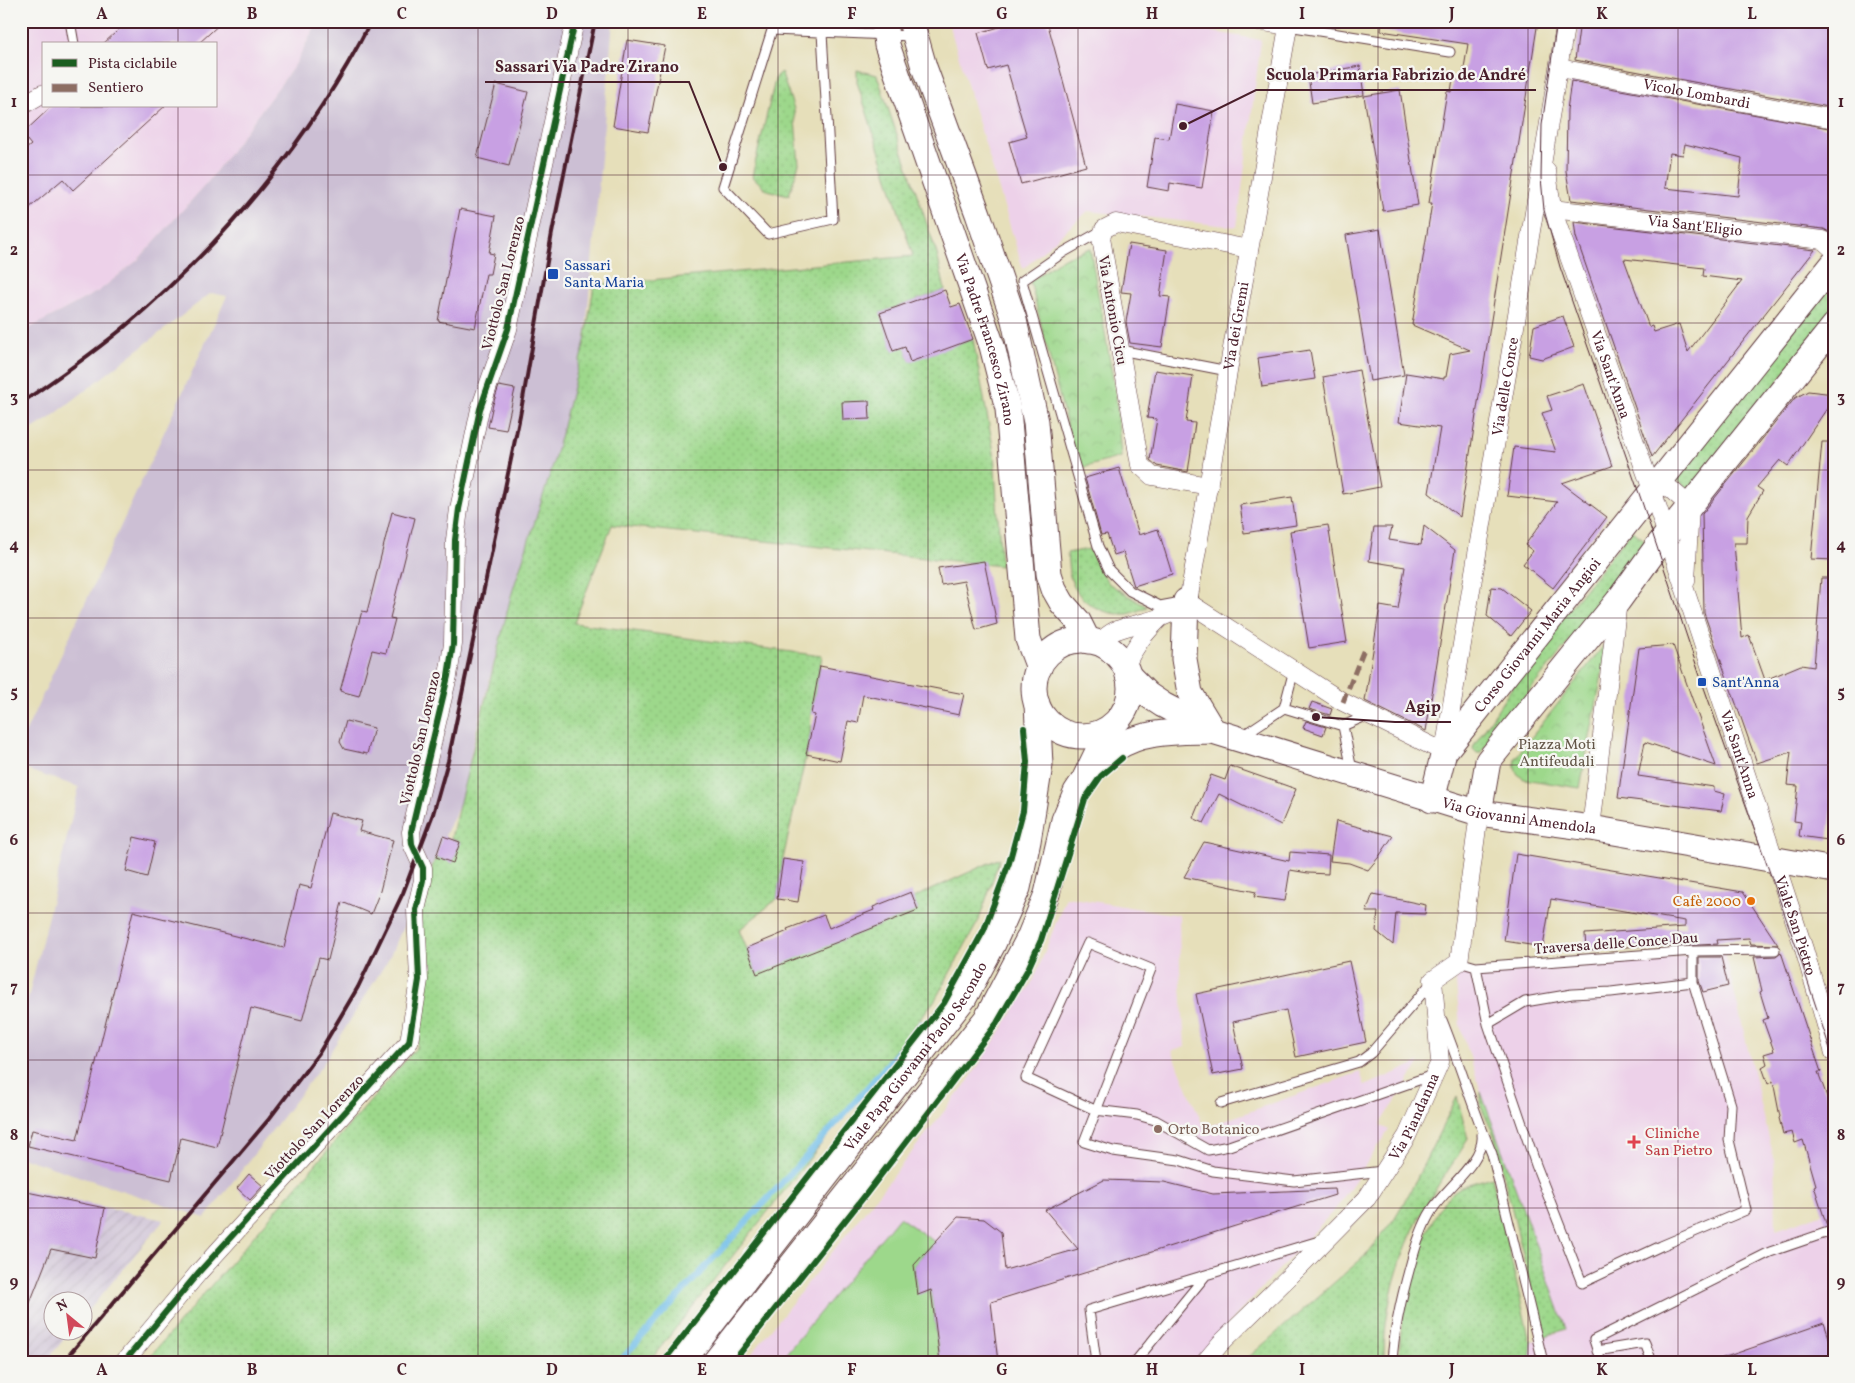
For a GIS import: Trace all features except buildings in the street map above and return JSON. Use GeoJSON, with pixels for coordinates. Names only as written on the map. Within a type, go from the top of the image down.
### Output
{"type":"FeatureCollection","features":[{"type":"Feature","properties":{"kind":"main road","name":"Via Padre Francesco Zirano"},"geometry":{"type":"LineString","coordinates":[[885,28],[887,45],[992,346],[1008,409],[1028,639],[1039,668]]}},
{"type":"Feature","properties":{"kind":"main road","name":"Via Padre Francesco Zirano"},"geometry":{"type":"LineString","coordinates":[[913,29],[924,67],[978,214],[1014,320],[1036,422],[1049,574],[1054,589],[1062,603],[1095,634]]}},
{"type":"Feature","properties":{"kind":"main road","name":"Corso Giovanni Maria Angioi"},"geometry":{"type":"LineString","coordinates":[[1432,800],[1444,752],[1834,263]]}},
{"type":"Feature","properties":{"kind":"main road"},"geometry":{"type":"LineString","coordinates":[[1479,813],[1488,761],[1618,601],[1666,536],[1834,326]]}},
{"type":"Feature","properties":{"kind":"main road"},"geometry":{"type":"LineString","coordinates":[[1186,601],[1184,659],[1190,693],[1214,732]]}},
{"type":"Feature","properties":{"kind":"main road"},"geometry":{"type":"LineString","coordinates":[[1095,634],[1114,652],[1127,671],[1130,691],[1127,706],[1119,720],[1102,732],[1084,736],[1069,735],[1055,728],[1044,718],[1037,704],[1034,686],[1039,668],[1048,655],[1060,646],[1095,634]]}},
{"type":"Feature","properties":{"kind":"main road","name":"Via Giovanni Amendola"},"geometry":{"type":"LineString","coordinates":[[1127,671],[1148,695],[1162,705],[1214,732],[1432,800],[1479,813],[1591,828],[1834,870]]}},
{"type":"Feature","properties":{"kind":"main road","name":"Viale Papa Giovanni Paolo Secondo"},"geometry":{"type":"LineString","coordinates":[[682,1362],[968,991],[993,944],[1018,888],[1028,841],[1040,765],[1037,704]]}},
{"type":"Feature","properties":{"kind":"main road","name":"Via Giovanni Amendola"},"geometry":{"type":"LineString","coordinates":[[1102,732],[1138,739],[1156,734],[1214,732]]}},
{"type":"Feature","properties":{"kind":"main road","name":"Viale Papa Giovanni Paolo Secondo"},"geometry":{"type":"LineString","coordinates":[[715,1362],[987,1018],[1029,938],[1047,894],[1064,820],[1098,750],[1102,732]]}},
{"type":"Feature","properties":{"kind":"main road"},"geometry":{"type":"LineString","coordinates":[[1084,780],[1115,749],[1138,739]]}},
{"type":"Feature","properties":{"kind":"street","name":"Viottolo San Lorenzo"},"geometry":{"type":"LineString","coordinates":[[124,1362],[199,1272],[409,1042],[419,980],[416,910],[423,880],[423,868],[412,844],[411,832],[453,644],[456,540],[459,509],[480,409],[508,329],[575,21]]}},
{"type":"Feature","properties":{"kind":"street"},"geometry":{"type":"LineString","coordinates":[[1258,21],[1288,24]]}},
{"type":"Feature","properties":{"kind":"street","name":"Via delle Conce"},"geometry":{"type":"LineString","coordinates":[[1444,752],[1566,21]]}},
{"type":"Feature","properties":{"kind":"street","name":"Via dei Gremi"},"geometry":{"type":"LineString","coordinates":[[1186,601],[1192,583],[1288,24]]}},
{"type":"Feature","properties":{"kind":"street","name":"Vicolo Lombardi"},"geometry":{"type":"LineString","coordinates":[[1559,68],[1834,119]]}},
{"type":"Feature","properties":{"kind":"street"},"geometry":{"type":"LineString","coordinates":[[21,106],[42,93]]}},
{"type":"Feature","properties":{"kind":"street","name":"Via Sant'Anna"},"geometry":{"type":"LineString","coordinates":[[1544,156],[1552,209],[1656,485],[1666,536],[1774,860]]}},
{"type":"Feature","properties":{"kind":"street","name":"Via Sant'Eligio"},"geometry":{"type":"LineString","coordinates":[[1552,209],[1823,240],[1834,250]]}},
{"type":"Feature","properties":{"kind":"street"},"geometry":{"type":"LineString","coordinates":[[1104,229],[1116,223],[1249,249]]}},
{"type":"Feature","properties":{"kind":"street","name":"Via Antonio Cicu"},"geometry":{"type":"LineString","coordinates":[[1104,229],[1101,238],[1140,465],[1152,476],[1209,486]]}},
{"type":"Feature","properties":{"kind":"street"},"geometry":{"type":"LineString","coordinates":[[1656,485],[1690,506]]}},
{"type":"Feature","properties":{"kind":"street","name":"Via Sant'Anna"},"geometry":{"type":"LineString","coordinates":[[1685,592],[1690,506]]}},
{"type":"Feature","properties":{"kind":"street"},"geometry":{"type":"LineString","coordinates":[[1095,634],[1161,617],[1174,612],[1186,601],[1343,702],[1444,752]]}},
{"type":"Feature","properties":{"kind":"street"},"geometry":{"type":"LineString","coordinates":[[1591,828],[1618,601]]}},
{"type":"Feature","properties":{"kind":"street"},"geometry":{"type":"LineString","coordinates":[[1127,671],[1132,652],[1143,635],[1161,617]]}},
{"type":"Feature","properties":{"kind":"street"},"geometry":{"type":"LineString","coordinates":[[1433,980],[1467,964],[1479,813]]}},
{"type":"Feature","properties":{"kind":"street","name":"Viale San Pietro"},"geometry":{"type":"LineString","coordinates":[[1774,860],[1804,949],[1833,1051]]}},
{"type":"Feature","properties":{"kind":"street","name":"Via Piandanna"},"geometry":{"type":"LineString","coordinates":[[1205,1362],[1220,1344],[1367,1198],[1407,1136],[1440,1062],[1433,980]]}},
{"type":"Feature","properties":{"kind":"street","name":"Viale San Pietro"},"geometry":{"type":"LineString","coordinates":[[1833,1051],[1834,1027]]}},
{"type":"Feature","properties":{"kind":"lane"},"geometry":{"type":"LineString","coordinates":[[70,21],[74,42]]}},
{"type":"Feature","properties":{"kind":"lane"},"geometry":{"type":"LineString","coordinates":[[1288,24],[1450,52]]}},
{"type":"Feature","properties":{"kind":"lane"},"geometry":{"type":"LineString","coordinates":[[822,33],[833,219],[768,234],[723,186],[772,30],[822,33],[885,28],[913,29]]}},
{"type":"Feature","properties":{"kind":"lane"},"geometry":{"type":"LineString","coordinates":[[1104,229],[1064,252],[1022,281],[1094,538],[1109,570],[1130,591],[1154,604],[1160,606],[1186,601]]}},
{"type":"Feature","properties":{"kind":"lane"},"geometry":{"type":"LineString","coordinates":[[1120,350],[1228,371]]}},
{"type":"Feature","properties":{"kind":"lane"},"geometry":{"type":"LineString","coordinates":[[1237,739],[1284,708],[1294,670]]}},
{"type":"Feature","properties":{"kind":"lane"},"geometry":{"type":"LineString","coordinates":[[1284,708],[1343,726],[1368,715]]}},
{"type":"Feature","properties":{"kind":"lane"},"geometry":{"type":"LineString","coordinates":[[1343,726],[1354,775]]}},
{"type":"Feature","properties":{"kind":"lane"},"geometry":{"type":"LineString","coordinates":[[1384,1171],[1294,1181],[1213,1170],[1179,1160],[1113,1151],[1084,1142],[1095,1110],[1151,969],[1088,944],[1026,1078],[1095,1110],[1137,1115],[1155,1120],[1208,1150],[1229,1146],[1434,1075]]}},
{"type":"Feature","properties":{"kind":"lane","name":"Traversa delle Conce Dau"},"geometry":{"type":"LineString","coordinates":[[1467,964],[1693,951],[1775,950]]}},
{"type":"Feature","properties":{"kind":"lane"},"geometry":{"type":"LineString","coordinates":[[1467,964],[1536,1165],[1582,1283],[1661,1246],[1746,1210],[1729,1140],[1731,1105],[1693,982],[1693,951]]}},
{"type":"Feature","properties":{"kind":"lane"},"geometry":{"type":"LineString","coordinates":[[1221,1103],[1359,1062],[1371,1053],[1433,980]]}},
{"type":"Feature","properties":{"kind":"lane"},"geometry":{"type":"LineString","coordinates":[[1488,1024],[1525,1002],[1572,994],[1611,992],[1693,982]]}},
{"type":"Feature","properties":{"kind":"lane"},"geometry":{"type":"LineString","coordinates":[[1435,1004],[1456,1056],[1481,1130],[1492,1154],[1543,1362]]}},
{"type":"Feature","properties":{"kind":"lane"},"geometry":{"type":"LineString","coordinates":[[1392,1362],[1395,1326],[1402,1293],[1424,1226],[1442,1194],[1470,1166],[1483,1143],[1481,1130]]}},
{"type":"Feature","properties":{"kind":"lane"},"geometry":{"type":"LineString","coordinates":[[1602,1362],[1594,1340],[1770,1252],[1834,1230]]}},
{"type":"Feature","properties":{"kind":"lane"},"geometry":{"type":"LineString","coordinates":[[1096,1362],[1089,1310],[1327,1239]]}},
{"type":"Feature","properties":{"kind":"lane"},"geometry":{"type":"LineString","coordinates":[[1134,1362],[1206,1275]]}},
{"type":"Feature","properties":{"kind":"lane"},"geometry":{"type":"LineString","coordinates":[[1597,1350],[1645,1342],[1652,1362]]}},
{"type":"Feature","properties":{"kind":"shaded area"},"geometry":{"type":"Polygon","coordinates":[[[21,21],[318,21],[295,65],[208,182],[138,260],[99,291],[21,333],[21,21]]]}},
{"type":"Feature","properties":{"kind":"shaded area"},"geometry":{"type":"Polygon","coordinates":[[[318,21],[613,21],[585,341],[552,468],[511,596],[476,731],[460,803],[389,958],[323,1064],[205,1218],[21,1157],[21,1028],[79,787],[21,768],[21,742],[227,296],[211,293],[50,418],[21,436],[21,333],[99,291],[138,260],[208,182],[295,65],[318,21]]]}},
{"type":"Feature","properties":{"kind":"shaded area"},"geometry":{"type":"Polygon","coordinates":[[[948,21],[1150,21],[1261,40],[1237,227],[1088,211],[1023,269],[948,21]]]}},
{"type":"Feature","properties":{"kind":"shaded area","name":"Orto Botanico"},"geometry":{"type":"Polygon","coordinates":[[[1066,897],[1179,915],[1185,1047],[1172,1051],[1204,1128],[1360,1072],[1365,1086],[1420,1062],[1380,1125],[1389,1130],[1337,1207],[1193,1362],[745,1362],[969,1080],[1034,979],[1066,897]]]}},
{"type":"Feature","properties":{"kind":"shaded area","name":"Cliniche San Pietro"},"geometry":{"type":"Polygon","coordinates":[[[1725,953],[1774,1159],[1776,1230],[1834,1209],[1834,1362],[1470,1362],[1566,1330],[1481,1092],[1460,1025],[1455,972],[1725,953]]]}},
{"type":"Feature","properties":{"kind":"shaded area"},"geometry":{"type":"Polygon","coordinates":[[[21,1189],[164,1220],[92,1306],[92,1290],[42,1290],[42,1340],[63,1340],[45,1362],[21,1362],[21,1189]]]}},
{"type":"Feature","properties":{"kind":"green space"},"geometry":{"type":"Polygon","coordinates":[[[857,70],[877,75],[937,254],[945,290],[880,313],[893,350],[905,347],[910,361],[973,339],[994,452],[1001,566],[612,525],[574,623],[822,656],[811,714],[810,738],[783,859],[777,899],[739,930],[757,973],[918,910],[913,898],[1000,858],[979,920],[935,1000],[649,1362],[145,1362],[417,1047],[427,990],[416,910],[436,857],[453,863],[460,842],[451,838],[511,596],[552,468],[585,341],[594,285],[913,256],[857,82],[857,70]]]}},
{"type":"Feature","properties":{"kind":"green space"},"geometry":{"type":"Polygon","coordinates":[[[781,72],[794,109],[799,164],[789,195],[767,190],[752,176],[776,76],[781,72]]]}},
{"type":"Feature","properties":{"kind":"green space"},"geometry":{"type":"Polygon","coordinates":[[[1090,248],[1116,395],[1121,457],[1078,469],[1030,281],[1064,258],[1090,248]]]}},
{"type":"Feature","properties":{"kind":"green space"},"geometry":{"type":"Polygon","coordinates":[[[1830,284],[1834,287],[1834,312],[1690,491],[1674,477],[1830,284]]]}},
{"type":"Feature","properties":{"kind":"green space"},"geometry":{"type":"Polygon","coordinates":[[[1632,530],[1648,543],[1480,753],[1477,753],[1473,749],[1474,745],[1536,651],[1632,530]]]}},
{"type":"Feature","properties":{"kind":"green space"},"geometry":{"type":"Polygon","coordinates":[[[1089,549],[1108,583],[1147,607],[1128,614],[1109,613],[1092,606],[1084,600],[1073,585],[1069,573],[1067,553],[1089,549]]]}},
{"type":"Feature","properties":{"kind":"green space","name":"Piazza Moti Antifeudali"},"geometry":{"type":"Polygon","coordinates":[[[1609,639],[1580,788],[1524,779],[1516,770],[1515,758],[1609,639]]]}},
{"type":"Feature","properties":{"kind":"green space"},"geometry":{"type":"Polygon","coordinates":[[[1481,1092],[1566,1329],[1543,1337],[1494,1135],[1481,1107],[1481,1092]]]}},
{"type":"Feature","properties":{"kind":"green space"},"geometry":{"type":"Polygon","coordinates":[[[1457,1097],[1468,1139],[1430,1198],[1407,1243],[1394,1282],[1386,1322],[1384,1362],[1243,1362],[1367,1254],[1394,1219],[1410,1192],[1457,1097]]]}},
{"type":"Feature","properties":{"kind":"green space"},"geometry":{"type":"Polygon","coordinates":[[[1492,1177],[1530,1341],[1532,1341],[1530,1362],[1400,1362],[1402,1321],[1407,1296],[1422,1244],[1432,1221],[1444,1202],[1456,1190],[1492,1177]]]}},
{"type":"Feature","properties":{"kind":"green space"},"geometry":{"type":"Polygon","coordinates":[[[899,1217],[935,1242],[914,1265],[918,1294],[931,1290],[940,1362],[779,1362],[899,1217]]]}},
{"type":"Feature","properties":{"kind":"waterway"},"geometry":{"type":"LineString","coordinates":[[619,1362],[840,1119],[922,1024]]}},
{"type":"Feature","properties":{"kind":"tram line"},"geometry":{"type":"LineString","coordinates":[[1557,21],[1542,125],[1541,178],[1544,210],[1560,267],[1642,502],[1702,682],[1797,949],[1834,1061]]}},
{"type":"Feature","properties":{"kind":"railway"},"geometry":{"type":"LineString","coordinates":[[21,403],[122,329],[195,262],[229,225],[262,187],[321,107],[371,21]]}},
{"type":"Feature","properties":{"kind":"railway"},"geometry":{"type":"LineString","coordinates":[[63,1362],[269,1119],[319,1053],[358,987],[403,893],[433,814],[448,761],[520,416],[552,233],[595,21]]}},
{"type":"Feature","properties":{"kind":"marked path"},"geometry":{"type":"LineString","coordinates":[[1343,702],[1364,649]]}},
{"type":"Feature","properties":{"kind":"cycle path"},"geometry":{"type":"LineString","coordinates":[[124,1362],[199,1272],[409,1042],[419,980],[416,910],[423,880],[423,868],[412,844],[411,832],[448,676],[453,644],[455,540],[459,509],[480,409],[508,329],[575,21]]}},
{"type":"Feature","properties":{"kind":"cycle path"},"geometry":{"type":"LineString","coordinates":[[663,1362],[944,1003],[984,930],[1009,863],[1023,811],[1027,762],[1024,728]]}},
{"type":"Feature","properties":{"kind":"cycle path"},"geometry":{"type":"LineString","coordinates":[[733,1362],[867,1193],[997,1023],[1028,969],[1041,940],[1085,799],[1101,776],[1122,758]]}},
{"type":"Feature","properties":{"kind":"place","name":"Scuola Primaria Fabrizio de André"},"geometry":{"type":"Point","coordinates":[1183,126]}},
{"type":"Feature","properties":{"kind":"place","name":"Sassari Via Padre Zirano"},"geometry":{"type":"Point","coordinates":[723,167]}},
{"type":"Feature","properties":{"kind":"place","name":"Sassari Santa Maria"},"geometry":{"type":"Point","coordinates":[553,274]}},
{"type":"Feature","properties":{"kind":"place","name":"Sant'Anna"},"geometry":{"type":"Point","coordinates":[1702,682]}},
{"type":"Feature","properties":{"kind":"place","name":"Agip"},"geometry":{"type":"Point","coordinates":[1316,717]}},
{"type":"Feature","properties":{"kind":"place","name":"Cafè 2000"},"geometry":{"type":"Point","coordinates":[1751,901]}},
{"type":"Feature","properties":{"kind":"place","name":"Orto Botanico"},"geometry":{"type":"Point","coordinates":[1158,1129]}},
{"type":"Feature","properties":{"kind":"place","name":"Cliniche San Pietro"},"geometry":{"type":"Point","coordinates":[1634,1142]}}]}
